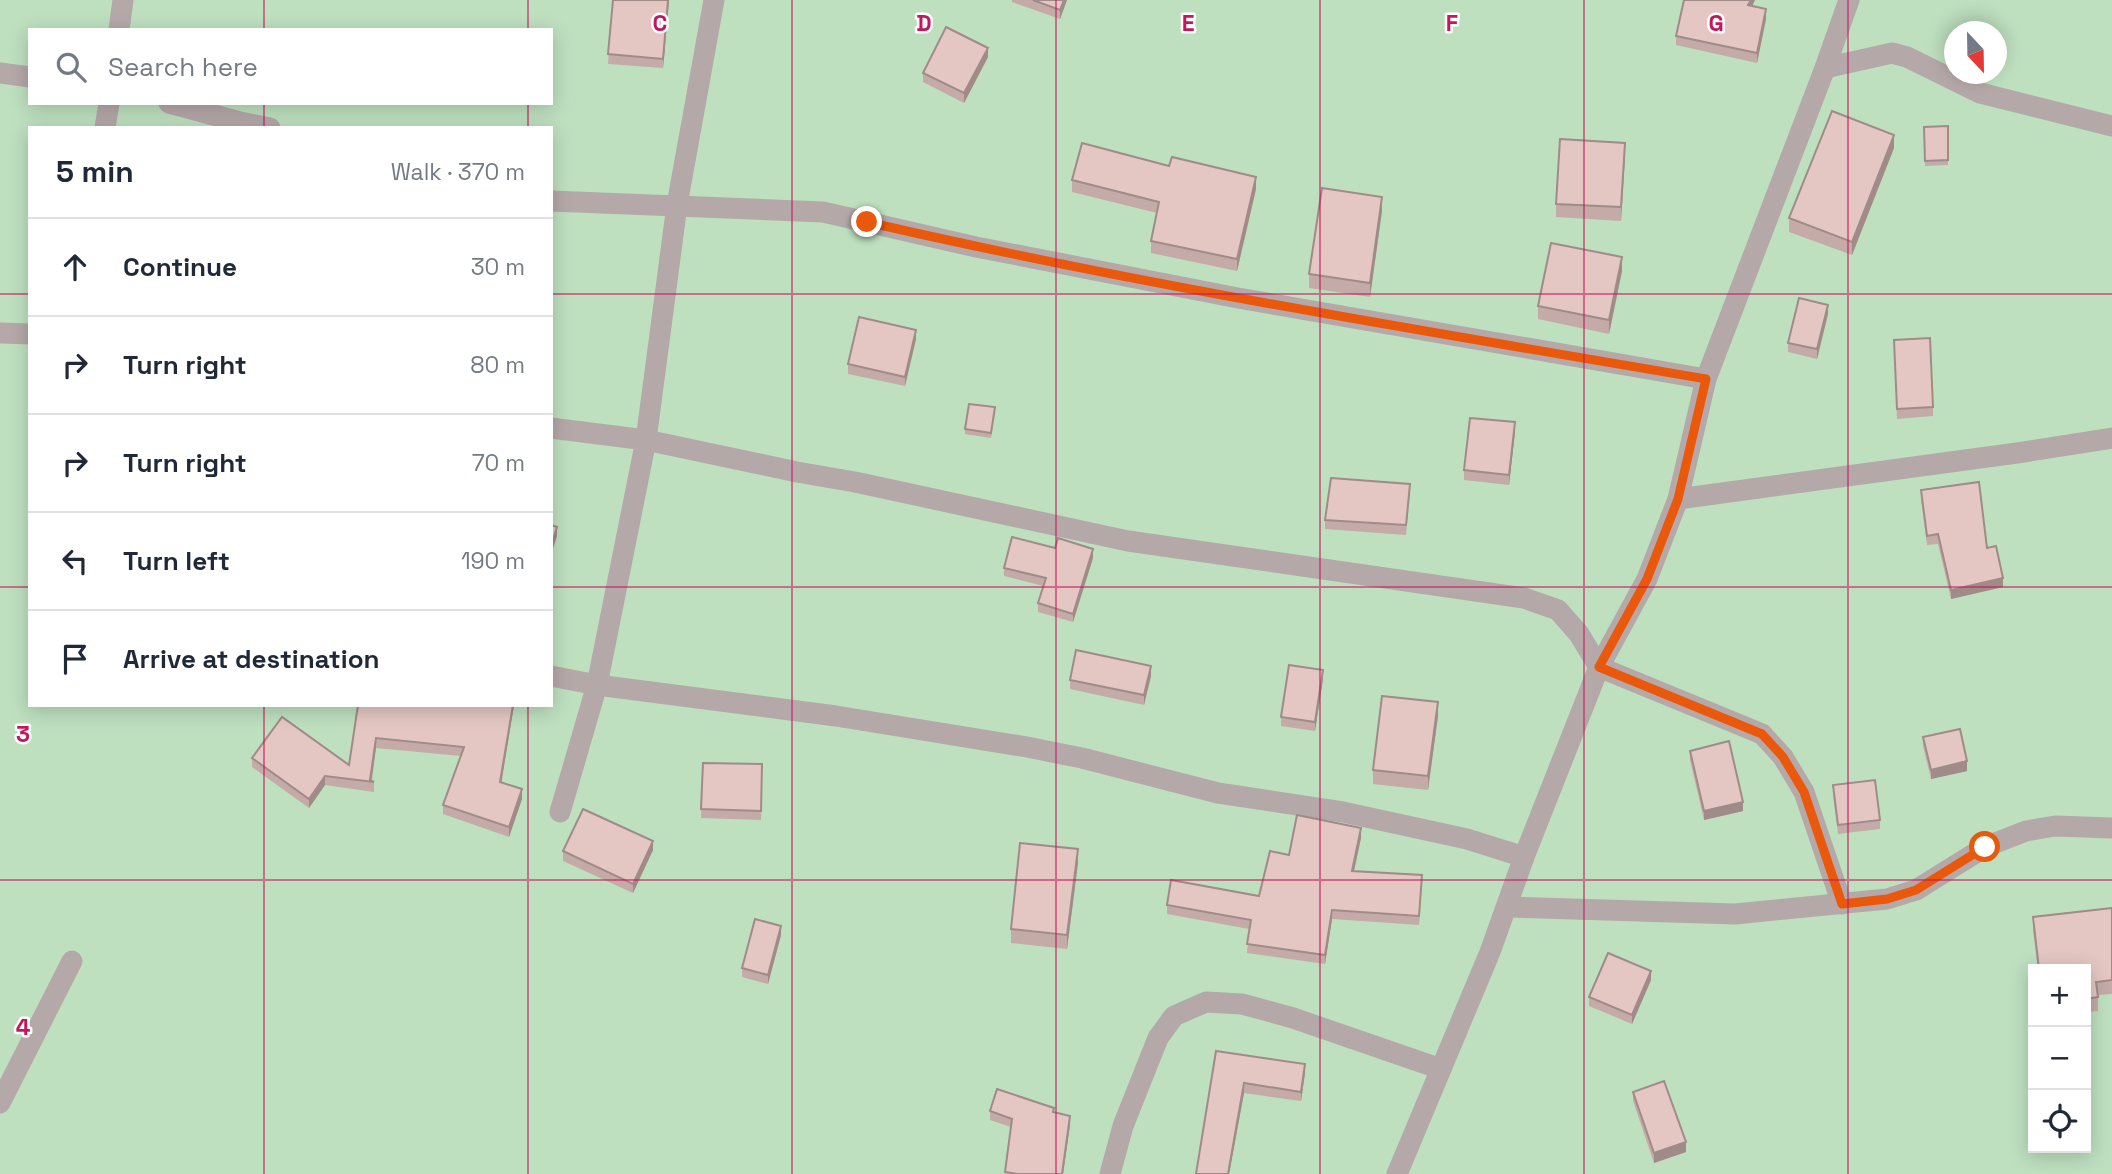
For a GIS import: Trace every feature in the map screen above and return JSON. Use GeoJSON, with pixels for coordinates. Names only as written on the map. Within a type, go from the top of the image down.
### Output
{"type":"FeatureCollection","features":[{"type":"Feature","properties":{"kind":"street"},"geometry":{"type":"LineString","coordinates":[[120,28],[123,0]]}},
{"type":"Feature","properties":{"kind":"street"},"geometry":{"type":"LineString","coordinates":[[560,812],[597,685],[646,440],[677,205],[714,0]]}},
{"type":"Feature","properties":{"kind":"street"},"geometry":{"type":"LineString","coordinates":[[1397,1174],[1507,907],[1599,667],[1647,579],[1678,499],[1706,379],[1849,0]]}},
{"type":"Feature","properties":{"kind":"street"},"geometry":{"type":"LineString","coordinates":[[1825,68],[1892,53],[1907,57],[1980,93],[2112,125]]}},
{"type":"Feature","properties":{"kind":"street"},"geometry":{"type":"LineString","coordinates":[[0,74],[28,77]]}},
{"type":"Feature","properties":{"kind":"street"},"geometry":{"type":"LineString","coordinates":[[105,126],[109,105]]}},
{"type":"Feature","properties":{"kind":"street"},"geometry":{"type":"LineString","coordinates":[[176,105],[260,126]]}},
{"type":"Feature","properties":{"kind":"street"},"geometry":{"type":"LineString","coordinates":[[553,201],[823,212],[976,247],[1225,296],[1706,379]]}},
{"type":"Feature","properties":{"kind":"street"},"geometry":{"type":"LineString","coordinates":[[0,333],[28,334]]}},
{"type":"Feature","properties":{"kind":"street"},"geometry":{"type":"LineString","coordinates":[[553,428],[646,440],[1128,541],[1524,598],[1558,610],[1579,634],[1599,667],[1762,734],[1783,757],[1804,792],[1842,904]]}},
{"type":"Feature","properties":{"kind":"street"},"geometry":{"type":"LineString","coordinates":[[1678,499],[2112,438]]}},
{"type":"Feature","properties":{"kind":"street"},"geometry":{"type":"LineString","coordinates":[[553,676],[597,685],[836,716],[1027,747],[1082,758],[1218,793],[1355,814],[1467,839],[1524,857]]}},
{"type":"Feature","properties":{"kind":"street"},"geometry":{"type":"LineString","coordinates":[[1507,907],[1735,914],[1887,899],[1916,890],[1985,847],[2026,831],[2055,826],[2112,828]]}},
{"type":"Feature","properties":{"kind":"street"},"geometry":{"type":"LineString","coordinates":[[0,1103],[72,961]]}},
{"type":"Feature","properties":{"kind":"street"},"geometry":{"type":"LineString","coordinates":[[1110,1174],[1123,1126],[1158,1038],[1174,1016],[1206,1002],[1242,1004],[1293,1018],[1441,1069]]}},
{"type":"Feature","properties":{"kind":"green space"},"geometry":{"type":"Polygon","coordinates":[[[0,0],[2112,0],[2112,1174],[0,1174],[0,0]]]}},
{"type":"Feature","properties":{"kind":"building"},"geometry":{"type":"Polygon","coordinates":[[[613,0],[668,0],[663,59],[608,54],[613,0]]]}},
{"type":"Feature","properties":{"kind":"building"},"geometry":{"type":"Polygon","coordinates":[[[1033,0],[1064,0],[1060,10],[1033,0]]]}},
{"type":"Feature","properties":{"kind":"building"},"geometry":{"type":"Polygon","coordinates":[[[1684,0],[1751,0],[1748,5],[1766,9],[1757,53],[1676,36],[1684,0]]]}},
{"type":"Feature","properties":{"kind":"building"},"geometry":{"type":"Polygon","coordinates":[[[946,27],[988,48],[964,93],[923,73],[946,27]]]}},
{"type":"Feature","properties":{"kind":"building"},"geometry":{"type":"Polygon","coordinates":[[[1832,111],[1894,135],[1852,242],[1789,218],[1832,111]]]}},
{"type":"Feature","properties":{"kind":"building"},"geometry":{"type":"Polygon","coordinates":[[[1948,126],[1948,160],[1925,161],[1924,127],[1948,126]]]}},
{"type":"Feature","properties":{"kind":"building"},"geometry":{"type":"Polygon","coordinates":[[[1560,139],[1625,143],[1621,207],[1556,204],[1560,139]]]}},
{"type":"Feature","properties":{"kind":"building"},"geometry":{"type":"Polygon","coordinates":[[[1082,143],[1169,166],[1172,157],[1256,177],[1237,259],[1151,241],[1159,202],[1072,180],[1082,143]]]}},
{"type":"Feature","properties":{"kind":"building"},"geometry":{"type":"Polygon","coordinates":[[[1322,188],[1382,197],[1370,283],[1309,274],[1322,188]]]}},
{"type":"Feature","properties":{"kind":"building"},"geometry":{"type":"Polygon","coordinates":[[[1551,243],[1622,257],[1609,320],[1538,306],[1551,243]]]}},
{"type":"Feature","properties":{"kind":"building"},"geometry":{"type":"Polygon","coordinates":[[[1799,298],[1828,305],[1817,349],[1788,343],[1799,298]]]}},
{"type":"Feature","properties":{"kind":"building"},"geometry":{"type":"Polygon","coordinates":[[[859,317],[916,330],[905,377],[848,364],[859,317]]]}},
{"type":"Feature","properties":{"kind":"building"},"geometry":{"type":"Polygon","coordinates":[[[1930,338],[1933,407],[1897,409],[1894,340],[1930,338]]]}},
{"type":"Feature","properties":{"kind":"building"},"geometry":{"type":"Polygon","coordinates":[[[969,404],[995,407],[991,433],[965,429],[969,404]]]}},
{"type":"Feature","properties":{"kind":"building"},"geometry":{"type":"Polygon","coordinates":[[[1470,418],[1515,422],[1509,475],[1464,470],[1470,418]]]}},
{"type":"Feature","properties":{"kind":"building"},"geometry":{"type":"Polygon","coordinates":[[[1331,478],[1410,484],[1406,525],[1325,520],[1331,478]]]}},
{"type":"Feature","properties":{"kind":"building"},"geometry":{"type":"Polygon","coordinates":[[[1979,482],[1987,548],[1996,546],[2003,578],[1951,590],[1938,534],[1927,536],[1921,490],[1979,482]]]}},
{"type":"Feature","properties":{"kind":"building"},"geometry":{"type":"Polygon","coordinates":[[[1012,537],[1055,548],[1058,538],[1093,549],[1073,614],[1038,603],[1046,578],[1004,568],[1012,537]]]}},
{"type":"Feature","properties":{"kind":"building"},"geometry":{"type":"Polygon","coordinates":[[[1076,650],[1151,666],[1144,695],[1070,680],[1076,650]]]}},
{"type":"Feature","properties":{"kind":"building"},"geometry":{"type":"Polygon","coordinates":[[[1289,665],[1323,670],[1315,722],[1281,717],[1289,665]]]}},
{"type":"Feature","properties":{"kind":"building"},"geometry":{"type":"Polygon","coordinates":[[[1382,696],[1438,702],[1428,776],[1373,770],[1382,696]]]}},
{"type":"Feature","properties":{"kind":"building"},"geometry":{"type":"Polygon","coordinates":[[[358,707],[513,707],[500,782],[522,789],[509,827],[443,805],[464,747],[376,738],[370,780],[374,782],[325,776],[309,799],[252,758],[282,717],[349,765],[358,707]]]}},
{"type":"Feature","properties":{"kind":"building"},"geometry":{"type":"Polygon","coordinates":[[[1960,729],[1967,761],[1931,770],[1923,737],[1960,729]]]}},
{"type":"Feature","properties":{"kind":"building"},"geometry":{"type":"Polygon","coordinates":[[[1729,741],[1743,802],[1704,811],[1690,751],[1729,741]]]}},
{"type":"Feature","properties":{"kind":"building"},"geometry":{"type":"Polygon","coordinates":[[[703,763],[762,764],[761,811],[701,809],[703,763]]]}},
{"type":"Feature","properties":{"kind":"building"},"geometry":{"type":"Polygon","coordinates":[[[1875,780],[1880,820],[1838,825],[1833,785],[1875,780]]]}},
{"type":"Feature","properties":{"kind":"building"},"geometry":{"type":"Polygon","coordinates":[[[583,809],[653,841],[633,884],[563,851],[583,809]]]}},
{"type":"Feature","properties":{"kind":"building"},"geometry":{"type":"Polygon","coordinates":[[[1297,815],[1361,828],[1352,871],[1422,875],[1419,916],[1332,910],[1325,955],[1247,944],[1251,920],[1167,905],[1171,880],[1259,896],[1270,851],[1289,855],[1297,815]]]}},
{"type":"Feature","properties":{"kind":"building"},"geometry":{"type":"Polygon","coordinates":[[[1020,843],[1078,849],[1067,935],[1011,929],[1020,843]]]}},
{"type":"Feature","properties":{"kind":"building"},"geometry":{"type":"Polygon","coordinates":[[[2112,908],[2112,980],[2096,982],[2098,997],[2091,998],[2091,964],[2038,964],[2033,917],[2112,908]]]}},
{"type":"Feature","properties":{"kind":"building"},"geometry":{"type":"Polygon","coordinates":[[[755,919],[781,926],[768,975],[742,968],[755,919]]]}},
{"type":"Feature","properties":{"kind":"building"},"geometry":{"type":"Polygon","coordinates":[[[1608,953],[1651,971],[1632,1015],[1589,997],[1608,953]]]}},
{"type":"Feature","properties":{"kind":"building"},"geometry":{"type":"Polygon","coordinates":[[[1216,1051],[1305,1064],[1301,1092],[1244,1083],[1228,1174],[1196,1174],[1216,1051]]]}},
{"type":"Feature","properties":{"kind":"building"},"geometry":{"type":"Polygon","coordinates":[[[1664,1081],[1686,1142],[1654,1153],[1633,1092],[1664,1081]]]}},
{"type":"Feature","properties":{"kind":"building"},"geometry":{"type":"Polygon","coordinates":[[[997,1089],[1054,1108],[1053,1112],[1070,1116],[1062,1174],[1005,1172],[1012,1119],[990,1111],[997,1089]]]}},
{"type":"Feature","properties":{"kind":"route"},"geometry":{"type":"LineString","coordinates":[[867,222],[976,247],[1238,298],[1706,379],[1678,499],[1647,579],[1599,667],[1762,734],[1783,757],[1804,792],[1842,904],[1887,899],[1916,890],[1985,847]]}}]}
